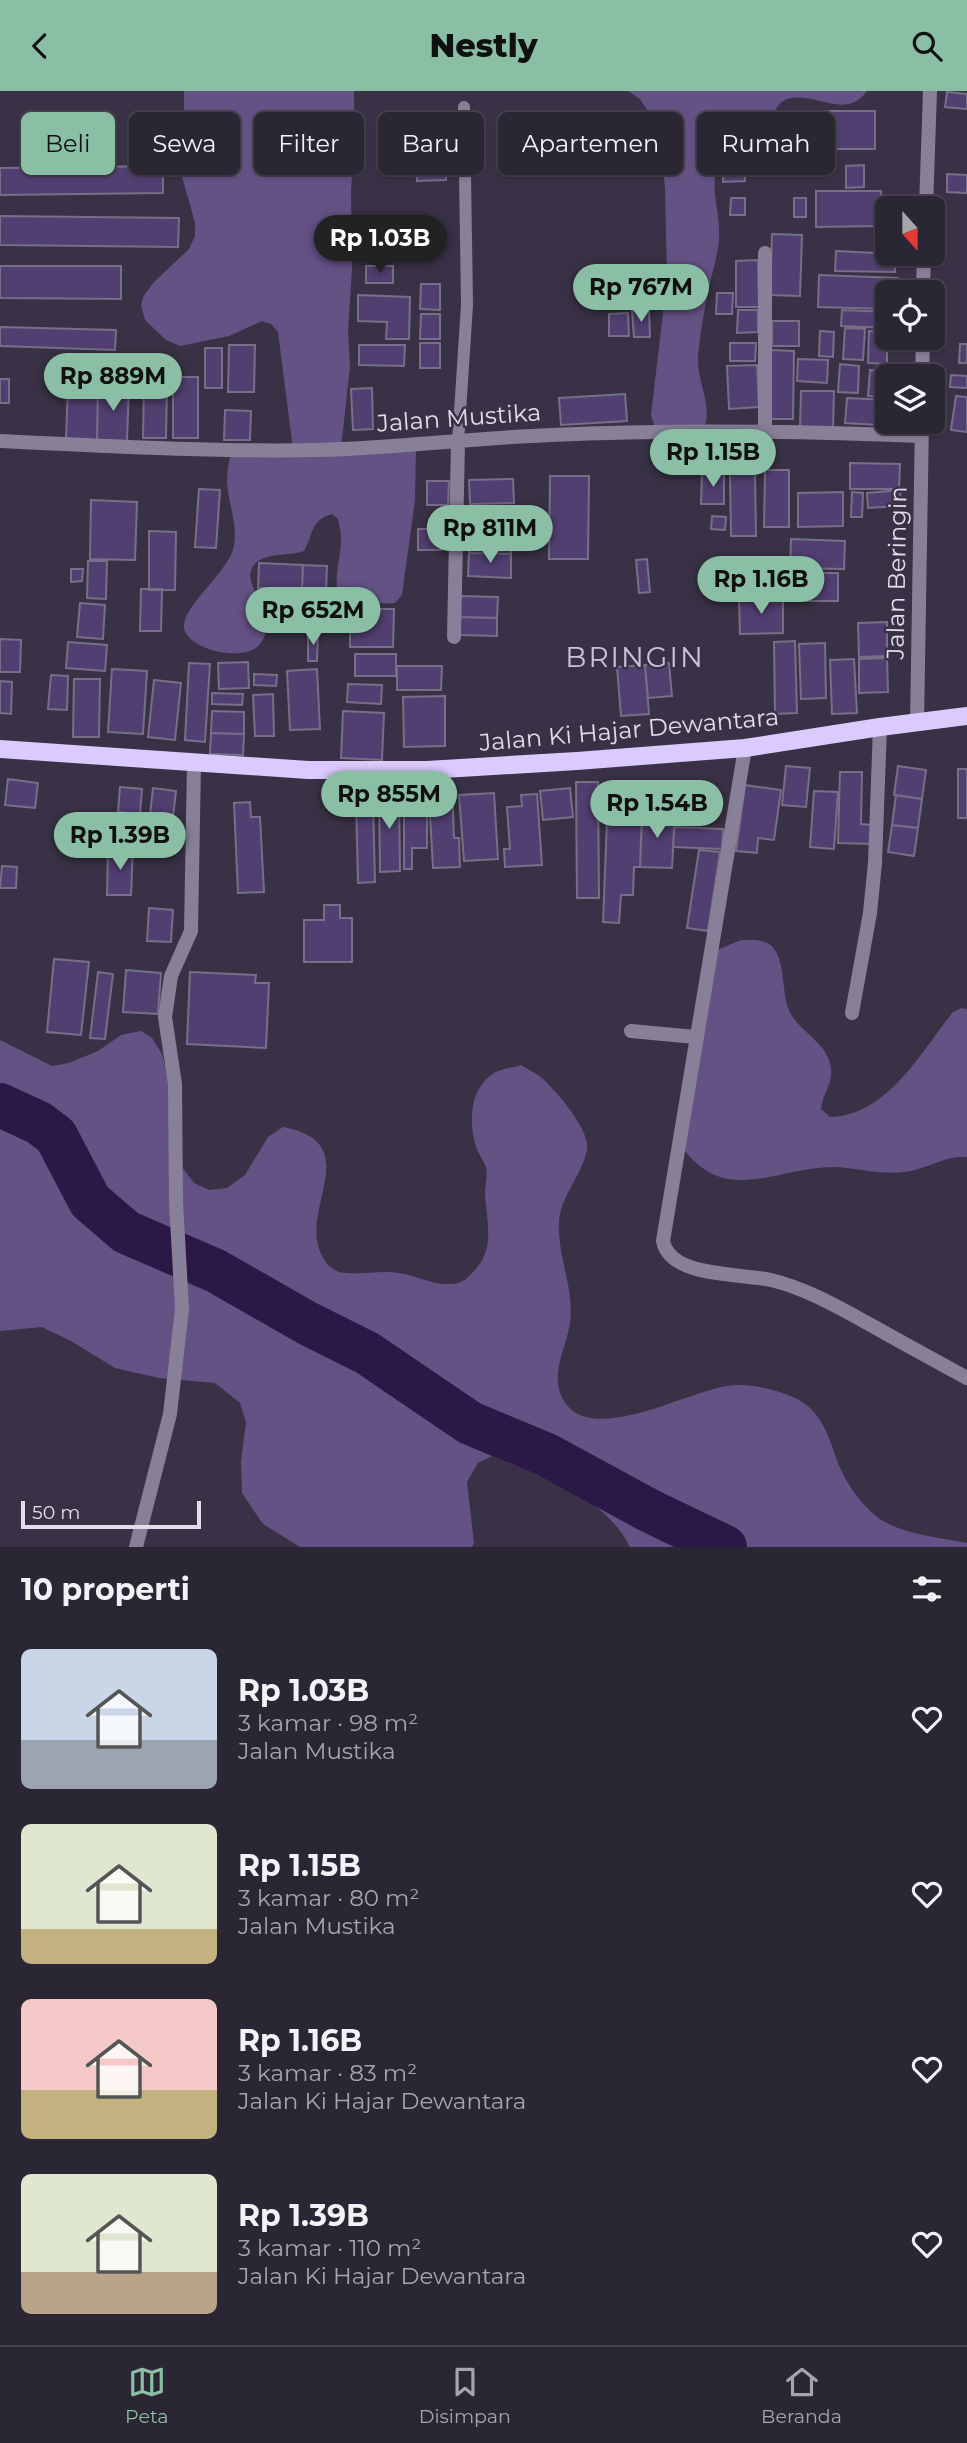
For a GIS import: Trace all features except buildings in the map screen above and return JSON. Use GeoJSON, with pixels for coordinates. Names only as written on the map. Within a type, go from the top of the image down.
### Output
{"type":"FeatureCollection","features":[{"type":"Feature","properties":{"kind":"main road","name":"Jalan Ki Hajar Dewantara"},"geometry":{"type":"LineString","coordinates":[[0,749],[308,769],[427,770],[745,748],[967,716]]}},
{"type":"Feature","properties":{"kind":"street"},"geometry":{"type":"LineString","coordinates":[[926,196],[930,91]]}},
{"type":"Feature","properties":{"kind":"street"},"geometry":{"type":"LineString","coordinates":[[765,253],[765,430]]}},
{"type":"Feature","properties":{"kind":"street","name":"Jalan Mustika"},"geometry":{"type":"LineString","coordinates":[[0,441],[200,450],[318,450],[642,431],[875,429]]}},
{"type":"Feature","properties":{"kind":"street","name":"Jalan Beringin"},"geometry":{"type":"LineString","coordinates":[[917,724],[921,434]]}},
{"type":"Feature","properties":{"kind":"street"},"geometry":{"type":"LineString","coordinates":[[454,637],[458,442]]}},
{"type":"Feature","properties":{"kind":"street"},"geometry":{"type":"LineString","coordinates":[[852,1013],[873,888],[880,727]]}},
{"type":"Feature","properties":{"kind":"street"},"geometry":{"type":"LineString","coordinates":[[745,748],[695,1037],[663,1241],[664,1251],[671,1258],[705,1272],[774,1280],[835,1305],[967,1378]]}},
{"type":"Feature","properties":{"kind":"street"},"geometry":{"type":"LineString","coordinates":[[136,1547],[170,1414],[182,1309],[176,1201],[175,1084],[165,1017],[171,976],[191,931],[194,763]]}},
{"type":"Feature","properties":{"kind":"street"},"geometry":{"type":"LineString","coordinates":[[631,1031],[695,1037]]}},
{"type":"Feature","properties":{"kind":"lane"},"geometry":{"type":"LineString","coordinates":[[458,442],[467,305],[464,107]]}},
{"type":"Feature","properties":{"kind":"shaded area"},"geometry":{"type":"Polygon","coordinates":[[[184,91],[354,91],[354,112],[254,112],[254,175],[352,175],[352,269],[348,331],[350,366],[341,448],[416,444],[415,500],[402,595],[395,603],[344,605],[337,590],[341,533],[338,519],[332,514],[316,524],[304,551],[271,556],[254,565],[250,574],[251,582],[265,610],[266,632],[260,644],[242,653],[217,651],[194,642],[184,627],[186,618],[224,567],[234,546],[235,530],[227,482],[232,450],[293,449],[278,332],[271,324],[262,321],[229,336],[180,346],[166,340],[145,320],[141,306],[143,297],[154,282],[189,249],[195,236],[195,223],[182,175],[240,175],[240,112],[184,112],[184,91]]]}},
{"type":"Feature","properties":{"kind":"shaded area"},"geometry":{"type":"Polygon","coordinates":[[[628,91],[867,91],[859,100],[850,104],[840,105],[798,98],[781,102],[774,112],[697,112],[697,175],[715,175],[719,221],[719,243],[698,357],[707,411],[704,430],[656,431],[651,415],[667,279],[664,175],[683,175],[683,112],[649,112],[640,99],[628,91]]]}},
{"type":"Feature","properties":{"kind":"shaded area"},"geometry":{"type":"Polygon","coordinates":[[[741,940],[764,942],[775,950],[788,1008],[792,1016],[822,1048],[830,1063],[830,1082],[821,1109],[830,1117],[850,1114],[869,1106],[886,1094],[915,1063],[953,1012],[967,1009],[967,1157],[951,1158],[920,1169],[896,1173],[835,1167],[750,1180],[713,1174],[696,1162],[679,1142],[710,953],[741,940]]]}},
{"type":"Feature","properties":{"kind":"shaded area"},"geometry":{"type":"Polygon","coordinates":[[[141,1031],[152,1038],[162,1054],[173,1099],[181,1166],[194,1183],[209,1190],[227,1188],[245,1175],[268,1137],[283,1127],[308,1135],[321,1147],[326,1162],[316,1236],[321,1254],[328,1265],[345,1273],[398,1273],[442,1284],[456,1283],[467,1278],[480,1264],[487,1246],[487,1170],[473,1134],[475,1097],[484,1082],[501,1070],[521,1065],[535,1073],[564,1102],[587,1141],[585,1158],[563,1203],[559,1223],[571,1311],[558,1374],[558,1384],[566,1404],[580,1415],[598,1419],[643,1412],[731,1385],[755,1386],[783,1393],[802,1401],[817,1416],[826,1430],[848,1483],[876,1516],[896,1527],[967,1543],[967,1547],[630,1547],[618,1529],[588,1501],[551,1480],[492,1456],[478,1463],[467,1482],[474,1543],[472,1547],[300,1547],[263,1524],[242,1493],[241,1461],[246,1422],[240,1403],[215,1383],[159,1378],[115,1368],[42,1327],[0,1331],[0,1040],[52,1066],[69,1063],[98,1051],[121,1035],[141,1031]]]}},
{"type":"Feature","properties":{"kind":"waterway"},"geometry":{"type":"LineString","coordinates":[[0,1105],[39,1123],[56,1136],[90,1201],[126,1232],[216,1271],[307,1323],[367,1353],[470,1423],[547,1455],[650,1511],[725,1547]]}},
{"type":"Feature","properties":{"kind":"district","name":"BRINGIN"},"geometry":{"type":"Point","coordinates":[635,657]}}]}
